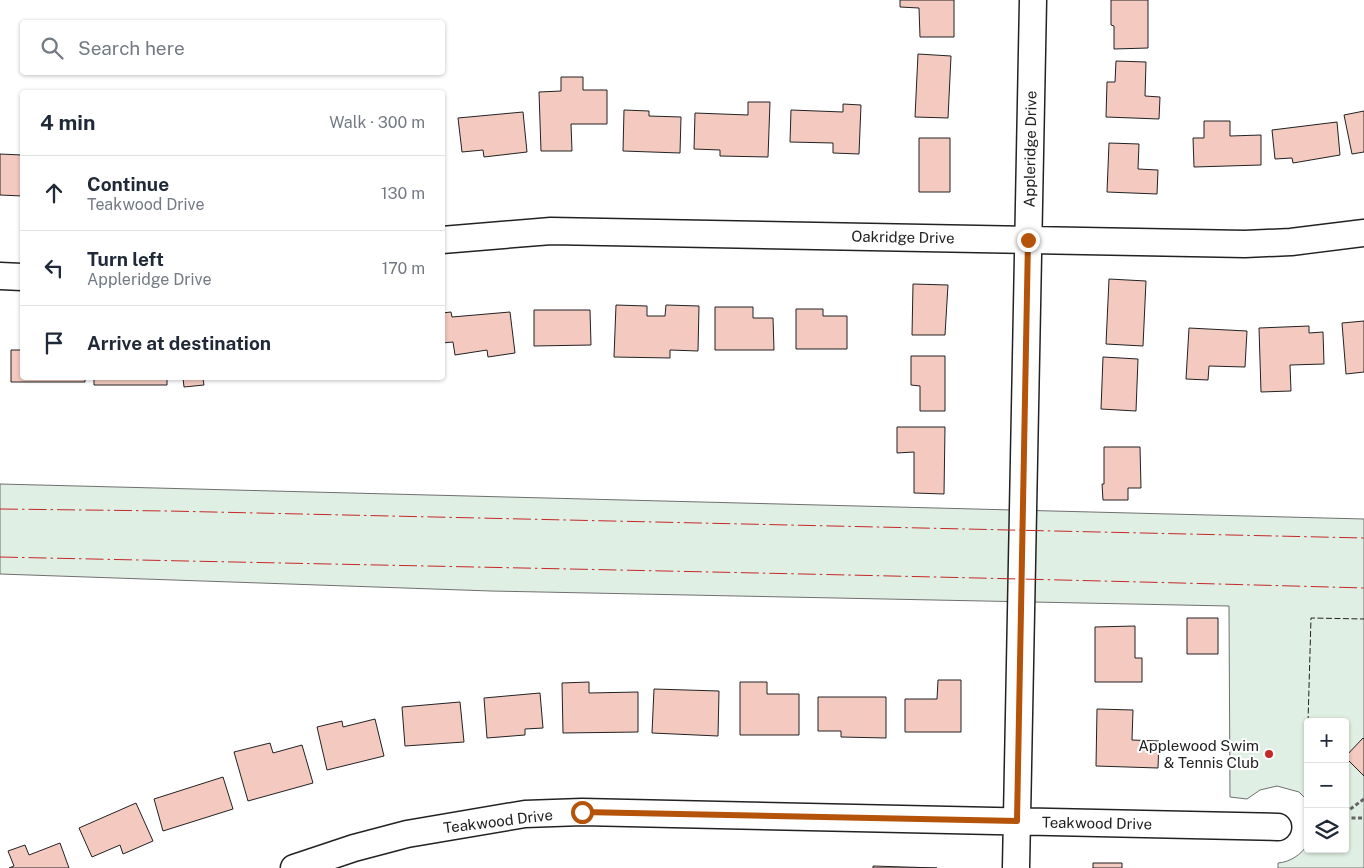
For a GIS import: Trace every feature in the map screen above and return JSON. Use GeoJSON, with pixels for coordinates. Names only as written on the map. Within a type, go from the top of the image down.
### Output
{"type":"FeatureCollection","features":[{"type":"Feature","properties":{"kind":"street","name":"Appleridge Drive"},"geometry":{"type":"LineString","coordinates":[[1016,868],[1033,0]]}},
{"type":"Feature","properties":{"kind":"street","name":"Oakridge Drive"},"geometry":{"type":"LineString","coordinates":[[445,240],[551,231],[1245,244],[1291,242],[1364,233]]}},
{"type":"Feature","properties":{"kind":"street"},"geometry":{"type":"LineString","coordinates":[[0,276],[20,277]]}},
{"type":"Feature","properties":{"kind":"street","name":"Teakwood Drive"},"geometry":{"type":"LineString","coordinates":[[294,868],[354,848],[407,834],[525,814],[592,812],[1278,827]]}},
{"type":"Feature","properties":{"kind":"path"},"geometry":{"type":"LineString","coordinates":[[1349,810],[1364,799]]}},
{"type":"Feature","properties":{"kind":"path"},"geometry":{"type":"LineString","coordinates":[[1349,818],[1364,818]]}},
{"type":"Feature","properties":{"kind":"green space"},"geometry":{"type":"Polygon","coordinates":[[[0,484],[1364,519],[1364,868],[1278,868],[1278,863],[1295,857],[1304,849],[1304,853],[1349,853],[1349,718],[1304,718],[1304,797],[1299,792],[1277,786],[1260,790],[1247,799],[1230,797],[1229,606],[491,591],[0,574],[0,484]]]}},
{"type":"Feature","properties":{"kind":"building"},"geometry":{"type":"Polygon","coordinates":[[[900,0],[954,0],[954,37],[920,37],[919,8],[900,7],[900,0]]]}},
{"type":"Feature","properties":{"kind":"building"},"geometry":{"type":"Polygon","coordinates":[[[1111,0],[1148,0],[1148,48],[1114,49],[1114,26],[1111,25],[1111,0]]]}},
{"type":"Feature","properties":{"kind":"building"},"geometry":{"type":"Polygon","coordinates":[[[918,54],[951,56],[948,118],[915,117],[918,54]]]}},
{"type":"Feature","properties":{"kind":"building"},"geometry":{"type":"Polygon","coordinates":[[[1116,61],[1146,62],[1145,96],[1160,97],[1159,119],[1106,117],[1107,82],[1115,82],[1116,61]]]}},
{"type":"Feature","properties":{"kind":"building"},"geometry":{"type":"Polygon","coordinates":[[[561,77],[583,77],[583,90],[607,90],[607,124],[571,124],[572,151],[541,151],[539,92],[561,91],[561,77]]]}},
{"type":"Feature","properties":{"kind":"building"},"geometry":{"type":"Polygon","coordinates":[[[748,102],[770,102],[768,157],[720,156],[720,150],[694,149],[695,113],[748,115],[748,102]]]}},
{"type":"Feature","properties":{"kind":"building"},"geometry":{"type":"Polygon","coordinates":[[[843,104],[861,105],[859,154],[833,153],[833,143],[790,142],[791,110],[843,112],[843,104]]]}},
{"type":"Feature","properties":{"kind":"building"},"geometry":{"type":"Polygon","coordinates":[[[624,110],[649,111],[649,116],[681,117],[680,153],[623,151],[624,110]]]}},
{"type":"Feature","properties":{"kind":"building"},"geometry":{"type":"Polygon","coordinates":[[[1364,111],[1364,152],[1352,154],[1344,115],[1364,111]]]}},
{"type":"Feature","properties":{"kind":"building"},"geometry":{"type":"Polygon","coordinates":[[[523,112],[527,152],[484,157],[483,150],[462,152],[458,118],[523,112]]]}},
{"type":"Feature","properties":{"kind":"building"},"geometry":{"type":"Polygon","coordinates":[[[1204,121],[1230,121],[1230,136],[1261,135],[1261,165],[1194,167],[1193,138],[1204,138],[1204,121]]]}},
{"type":"Feature","properties":{"kind":"building"},"geometry":{"type":"Polygon","coordinates":[[[1337,122],[1340,155],[1293,163],[1292,158],[1275,159],[1272,130],[1337,122]]]}},
{"type":"Feature","properties":{"kind":"building"},"geometry":{"type":"Polygon","coordinates":[[[919,138],[950,138],[950,192],[919,192],[919,138]]]}},
{"type":"Feature","properties":{"kind":"building"},"geometry":{"type":"Polygon","coordinates":[[[1109,143],[1139,144],[1138,169],[1158,170],[1157,194],[1107,192],[1109,143]]]}},
{"type":"Feature","properties":{"kind":"building"},"geometry":{"type":"Polygon","coordinates":[[[0,154],[20,155],[20,196],[0,195],[0,154]]]}},
{"type":"Feature","properties":{"kind":"building"},"geometry":{"type":"Polygon","coordinates":[[[1109,279],[1146,281],[1143,346],[1106,344],[1109,279]]]}},
{"type":"Feature","properties":{"kind":"building"},"geometry":{"type":"Polygon","coordinates":[[[913,284],[948,285],[945,335],[912,335],[913,284]]]}},
{"type":"Feature","properties":{"kind":"building"},"geometry":{"type":"Polygon","coordinates":[[[616,305],[647,306],[647,316],[665,316],[666,305],[699,306],[698,351],[670,350],[670,358],[614,357],[616,305]]]}},
{"type":"Feature","properties":{"kind":"building"},"geometry":{"type":"Polygon","coordinates":[[[715,307],[753,307],[753,318],[773,318],[774,350],[715,350],[715,307]]]}},
{"type":"Feature","properties":{"kind":"building"},"geometry":{"type":"Polygon","coordinates":[[[796,309],[823,309],[823,316],[847,316],[847,349],[796,349],[796,309]]]}},
{"type":"Feature","properties":{"kind":"building"},"geometry":{"type":"Polygon","coordinates":[[[534,310],[590,310],[591,345],[534,346],[534,310]]]}},
{"type":"Feature","properties":{"kind":"building"},"geometry":{"type":"Polygon","coordinates":[[[451,312],[452,317],[510,312],[515,353],[488,357],[487,350],[455,355],[453,342],[445,343],[445,313],[451,312]]]}},
{"type":"Feature","properties":{"kind":"building"},"geometry":{"type":"Polygon","coordinates":[[[1364,321],[1364,372],[1346,374],[1342,323],[1364,321]]]}},
{"type":"Feature","properties":{"kind":"building"},"geometry":{"type":"Polygon","coordinates":[[[1309,326],[1309,333],[1323,332],[1324,364],[1290,365],[1291,391],[1261,392],[1259,328],[1309,326]]]}},
{"type":"Feature","properties":{"kind":"building"},"geometry":{"type":"Polygon","coordinates":[[[1189,328],[1247,331],[1245,367],[1209,366],[1208,380],[1186,379],[1189,328]]]}},
{"type":"Feature","properties":{"kind":"building"},"geometry":{"type":"Polygon","coordinates":[[[11,350],[20,350],[20,380],[85,380],[85,382],[11,382],[11,350]]]}},
{"type":"Feature","properties":{"kind":"building"},"geometry":{"type":"Polygon","coordinates":[[[911,356],[945,356],[945,411],[920,411],[920,386],[911,385],[911,356]]]}},
{"type":"Feature","properties":{"kind":"building"},"geometry":{"type":"Polygon","coordinates":[[[1103,357],[1138,359],[1136,411],[1101,409],[1103,357]]]}},
{"type":"Feature","properties":{"kind":"building"},"geometry":{"type":"Polygon","coordinates":[[[94,380],[167,380],[167,385],[94,385],[94,380]]]}},
{"type":"Feature","properties":{"kind":"building"},"geometry":{"type":"Polygon","coordinates":[[[183,380],[203,380],[204,385],[184,387],[183,380]]]}},
{"type":"Feature","properties":{"kind":"building"},"geometry":{"type":"Polygon","coordinates":[[[897,427],[945,427],[944,494],[914,493],[914,452],[897,453],[897,427]]]}},
{"type":"Feature","properties":{"kind":"building"},"geometry":{"type":"Polygon","coordinates":[[[1104,447],[1140,447],[1141,488],[1128,488],[1128,500],[1103,500],[1104,447]]]}},
{"type":"Feature","properties":{"kind":"building"},"geometry":{"type":"Polygon","coordinates":[[[1187,618],[1218,618],[1218,654],[1187,654],[1187,618]]]}},
{"type":"Feature","properties":{"kind":"building"},"geometry":{"type":"Polygon","coordinates":[[[1135,626],[1135,658],[1142,658],[1142,682],[1095,682],[1095,627],[1135,626]]]}},
{"type":"Feature","properties":{"kind":"building"},"geometry":{"type":"Polygon","coordinates":[[[938,680],[961,680],[961,732],[905,732],[905,699],[937,699],[938,680]]]}},
{"type":"Feature","properties":{"kind":"building"},"geometry":{"type":"Polygon","coordinates":[[[589,682],[589,693],[638,692],[638,732],[563,733],[562,683],[589,682]]]}},
{"type":"Feature","properties":{"kind":"building"},"geometry":{"type":"Polygon","coordinates":[[[740,682],[767,682],[767,694],[799,694],[799,735],[740,735],[740,682]]]}},
{"type":"Feature","properties":{"kind":"building"},"geometry":{"type":"Polygon","coordinates":[[[654,689],[719,691],[718,736],[652,733],[654,689]]]}},
{"type":"Feature","properties":{"kind":"building"},"geometry":{"type":"Polygon","coordinates":[[[540,693],[543,728],[525,729],[525,735],[487,738],[484,698],[540,693]]]}},
{"type":"Feature","properties":{"kind":"building"},"geometry":{"type":"Polygon","coordinates":[[[818,697],[886,697],[886,738],[841,737],[841,731],[818,731],[818,697]]]}},
{"type":"Feature","properties":{"kind":"building"},"geometry":{"type":"Polygon","coordinates":[[[460,702],[464,742],[405,746],[402,707],[460,702]]]}},
{"type":"Feature","properties":{"kind":"building"},"geometry":{"type":"Polygon","coordinates":[[[1097,709],[1133,710],[1132,740],[1159,741],[1158,768],[1096,766],[1097,709]]]}},
{"type":"Feature","properties":{"kind":"building"},"geometry":{"type":"Polygon","coordinates":[[[375,719],[384,756],[327,770],[317,727],[342,721],[343,727],[375,719]]]}},
{"type":"Feature","properties":{"kind":"building"},"geometry":{"type":"Polygon","coordinates":[[[1364,739],[1364,776],[1349,761],[1349,753],[1364,739]]]}},
{"type":"Feature","properties":{"kind":"building"},"geometry":{"type":"Polygon","coordinates":[[[270,743],[273,753],[302,745],[313,783],[248,801],[234,752],[270,743]]]}},
{"type":"Feature","properties":{"kind":"building"},"geometry":{"type":"Polygon","coordinates":[[[223,777],[233,809],[163,831],[154,799],[223,777]]]}},
{"type":"Feature","properties":{"kind":"building"},"geometry":{"type":"Polygon","coordinates":[[[136,803],[153,841],[123,854],[120,845],[92,857],[79,828],[136,803]]]}},
{"type":"Feature","properties":{"kind":"building"},"geometry":{"type":"Polygon","coordinates":[[[60,843],[69,868],[9,868],[14,866],[8,851],[25,845],[29,855],[60,843]]]}},
{"type":"Feature","properties":{"kind":"building"},"geometry":{"type":"Polygon","coordinates":[[[1093,863],[1122,863],[1122,868],[1093,868],[1093,863]]]}},
{"type":"Feature","properties":{"kind":"building"},"geometry":{"type":"Polygon","coordinates":[[[873,866],[937,868],[873,868],[873,866]]]}},
{"type":"Feature","properties":{"kind":"fence"},"geometry":{"type":"LineString","coordinates":[[1308,718],[1311,618],[1364,619]]}},
{"type":"Feature","properties":{"kind":"power"},"geometry":{"type":"LineString","coordinates":[[0,509],[168,511],[1364,538]]}},
{"type":"Feature","properties":{"kind":"power"},"geometry":{"type":"LineString","coordinates":[[0,557],[1364,588]]}},
{"type":"Feature","properties":{"kind":"place","name":"Applewood Swim & Tennis Club"},"geometry":{"type":"Point","coordinates":[1269,754]}},
{"type":"Feature","properties":{"kind":"route"},"geometry":{"type":"LineString","coordinates":[[582,812],[1017,821],[1028,240]]}}]}
